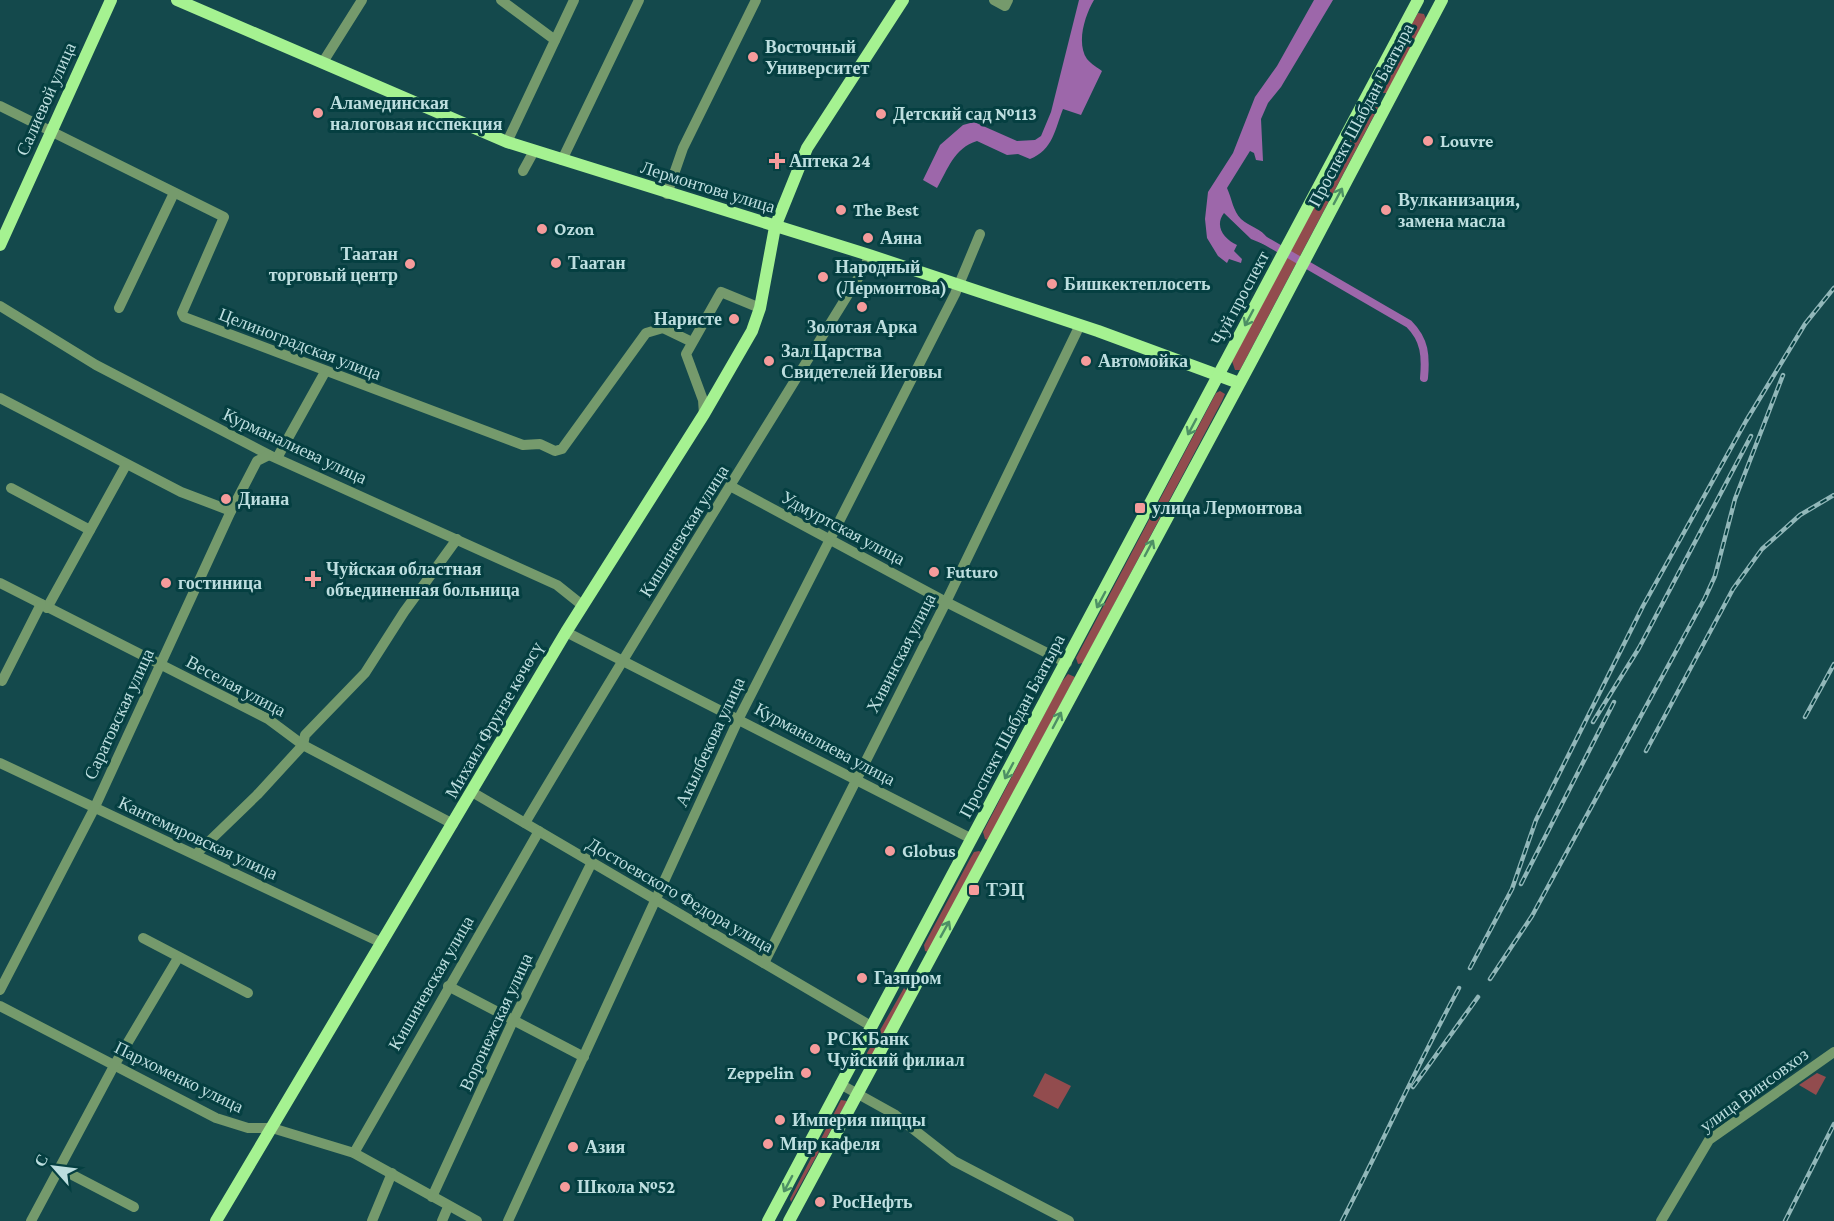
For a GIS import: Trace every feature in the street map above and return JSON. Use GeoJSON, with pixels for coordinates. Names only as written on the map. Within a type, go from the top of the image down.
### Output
{"type":"FeatureCollection","features":[{"type":"Feature","properties":{"kind":"main road","name":"Салиевой улица"},"geometry":{"type":"LineString","coordinates":[[0,246],[111,0]]}},
{"type":"Feature","properties":{"kind":"main road","name":"Лермонтова улица"},"geometry":{"type":"LineString","coordinates":[[177,0],[507,142],[869,255],[1080,325],[1239,383]]}},
{"type":"Feature","properties":{"kind":"main road","name":"Михаил Фрунзе көчөсү"},"geometry":{"type":"LineString","coordinates":[[216,1221],[582,605],[704,414],[752,331],[760,308],[775,227],[807,148],[903,0]]}},
{"type":"Feature","properties":{"kind":"main road","name":"Проспект Шабдан Баатыра"},"geometry":{"type":"LineString","coordinates":[[788,1221],[1239,383],[1442,0]]}},
{"type":"Feature","properties":{"kind":"main road","name":"Проспект Шабдан Баатыра"},"geometry":{"type":"LineString","coordinates":[[1292,238],[1417,3]]}},
{"type":"Feature","properties":{"kind":"main road"},"geometry":{"type":"LineString","coordinates":[[1417,3],[1434,15]]}},
{"type":"Feature","properties":{"kind":"main road"},"geometry":{"type":"LineString","coordinates":[[1369,94],[1387,103]]}},
{"type":"Feature","properties":{"kind":"main road","name":"Чуй проспект"},"geometry":{"type":"LineString","coordinates":[[1220,376],[1292,238]]}},
{"type":"Feature","properties":{"kind":"main road","name":"Проспект Шабдан Баатыра"},"geometry":{"type":"LineString","coordinates":[[770,1217],[1220,376]]}},
{"type":"Feature","properties":{"kind":"main road"},"geometry":{"type":"LineString","coordinates":[[1067,663],[1083,672]]}},
{"type":"Feature","properties":{"kind":"main road"},"geometry":{"type":"LineString","coordinates":[[972,839],[989,847]]}},
{"type":"Feature","properties":{"kind":"main road"},"geometry":{"type":"LineString","coordinates":[[913,950],[929,957]]}},
{"type":"Feature","properties":{"kind":"main road"},"geometry":{"type":"LineString","coordinates":[[898,977],[915,986]]}},
{"type":"Feature","properties":{"kind":"main road"},"geometry":{"type":"LineString","coordinates":[[770,1217],[788,1221]]}},
{"type":"Feature","properties":{"kind":"street"},"geometry":{"type":"LineString","coordinates":[[323,62],[362,0]]}},
{"type":"Feature","properties":{"kind":"street"},"geometry":{"type":"LineString","coordinates":[[501,0],[551,37]]}},
{"type":"Feature","properties":{"kind":"street"},"geometry":{"type":"LineString","coordinates":[[507,142],[551,37],[574,0]]}},
{"type":"Feature","properties":{"kind":"street"},"geometry":{"type":"LineString","coordinates":[[562,160],[639,0]]}},
{"type":"Feature","properties":{"kind":"street"},"geometry":{"type":"LineString","coordinates":[[668,194],[683,148],[756,0]]}},
{"type":"Feature","properties":{"kind":"street"},"geometry":{"type":"LineString","coordinates":[[994,0],[1005,6],[1008,0]]}},
{"type":"Feature","properties":{"kind":"street","name":"Целиноградская улица"},"geometry":{"type":"LineString","coordinates":[[0,106],[224,217],[182,316],[523,445],[540,444],[558,451],[646,333],[663,328],[692,342]]}},
{"type":"Feature","properties":{"kind":"street"},"geometry":{"type":"LineString","coordinates":[[523,171],[534,151]]}},
{"type":"Feature","properties":{"kind":"street"},"geometry":{"type":"LineString","coordinates":[[119,308],[174,193]]}},
{"type":"Feature","properties":{"kind":"street","name":"Акылбекова улица"},"geometry":{"type":"LineString","coordinates":[[508,1221],[739,718],[959,285],[980,234]]}},
{"type":"Feature","properties":{"kind":"street","name":"Кишиневская улица"},"geometry":{"type":"LineString","coordinates":[[525,823],[623,659],[732,487],[865,267],[869,255]]}},
{"type":"Feature","properties":{"kind":"street"},"geometry":{"type":"LineString","coordinates":[[704,414],[703,400],[686,354],[692,342],[721,292],[760,308]]}},
{"type":"Feature","properties":{"kind":"street","name":"Курманалиева улица"},"geometry":{"type":"LineString","coordinates":[[0,306],[96,365],[273,457],[557,585],[582,605]]}},
{"type":"Feature","properties":{"kind":"street","name":"Хивинская улица"},"geometry":{"type":"LineString","coordinates":[[764,963],[946,602],[1080,325]]}},
{"type":"Feature","properties":{"kind":"street","name":"Саратовская улица"},"geometry":{"type":"LineString","coordinates":[[0,990],[94,809],[159,664],[257,461],[273,457],[325,372]]}},
{"type":"Feature","properties":{"kind":"street"},"geometry":{"type":"LineString","coordinates":[[0,398],[126,465],[182,492],[231,511]]}},
{"type":"Feature","properties":{"kind":"street"},"geometry":{"type":"LineString","coordinates":[[2,681],[126,465]]}},
{"type":"Feature","properties":{"kind":"street","name":"Удмуртская улица"},"geometry":{"type":"LineString","coordinates":[[732,487],[946,602],[1067,663]]}},
{"type":"Feature","properties":{"kind":"street"},"geometry":{"type":"LineString","coordinates":[[11,488],[90,530]]}},
{"type":"Feature","properties":{"kind":"street"},"geometry":{"type":"LineString","coordinates":[[196,854],[257,795],[303,745],[305,735],[365,673],[404,612],[457,538]]}},
{"type":"Feature","properties":{"kind":"street","name":"Веселая улица"},"geometry":{"type":"LineString","coordinates":[[0,583],[268,719],[303,745],[453,824]]}},
{"type":"Feature","properties":{"kind":"street","name":"Курманалиева улица"},"geometry":{"type":"LineString","coordinates":[[566,632],[739,718],[972,839]]}},
{"type":"Feature","properties":{"kind":"street","name":"Кантемировская улица"},"geometry":{"type":"LineString","coordinates":[[0,763],[382,944]]}},
{"type":"Feature","properties":{"kind":"street","name":"Достоевского Федора улица"},"geometry":{"type":"LineString","coordinates":[[472,792],[871,1026]]}},
{"type":"Feature","properties":{"kind":"street","name":"Кишиневская улица"},"geometry":{"type":"LineString","coordinates":[[354,1153],[539,831]]}},
{"type":"Feature","properties":{"kind":"street","name":"Воронежская улица"},"geometry":{"type":"LineString","coordinates":[[432,1197],[513,1021],[592,862]]}},
{"type":"Feature","properties":{"kind":"street"},"geometry":{"type":"LineString","coordinates":[[142,939],[248,993]]}},
{"type":"Feature","properties":{"kind":"street"},"geometry":{"type":"LineString","coordinates":[[31,1221],[115,1064],[178,958]]}},
{"type":"Feature","properties":{"kind":"street"},"geometry":{"type":"LineString","coordinates":[[448,986],[584,1057]]}},
{"type":"Feature","properties":{"kind":"street","name":"Пархоменко улица"},"geometry":{"type":"LineString","coordinates":[[0,1006],[233,1125],[272,1128],[354,1153],[477,1221]]}},
{"type":"Feature","properties":{"kind":"street","name":"улица Винсовхоз"},"geometry":{"type":"LineString","coordinates":[[1661,1221],[1709,1140],[1834,1052]]}},
{"type":"Feature","properties":{"kind":"street"},"geometry":{"type":"LineString","coordinates":[[840,1084],[894,1113],[954,1161],[1069,1221]]}},
{"type":"Feature","properties":{"kind":"street"},"geometry":{"type":"LineString","coordinates":[[59,1168],[134,1207]]}},
{"type":"Feature","properties":{"kind":"street"},"geometry":{"type":"LineString","coordinates":[[372,1221],[392,1173]]}},
{"type":"Feature","properties":{"kind":"street"},"geometry":{"type":"LineString","coordinates":[[442,1221],[448,1207]]}},
{"type":"Feature","properties":{"kind":"shaded area"},"geometry":{"type":"Polygon","coordinates":[[[1079,0],[1094,0],[1085,21],[1082,45],[1087,59],[1102,71],[1081,115],[1063,109],[1048,144],[1038,155],[1030,159],[1018,154],[1007,155],[977,141],[969,144],[957,154],[937,188],[923,180],[940,145],[963,125],[974,122],[1017,141],[1035,140],[1041,136],[1051,112],[1079,0]]]}},
{"type":"Feature","properties":{"kind":"shaded area"},"geometry":{"type":"Polygon","coordinates":[[[1314,0],[1333,0],[1281,87],[1268,103],[1261,119],[1263,161],[1256,160],[1254,153],[1250,151],[1227,188],[1238,216],[1265,235],[1268,239],[1268,246],[1251,239],[1224,213],[1220,227],[1225,236],[1237,245],[1234,251],[1242,259],[1241,263],[1229,259],[1227,263],[1218,256],[1207,238],[1205,219],[1208,192],[1233,153],[1255,97],[1277,66],[1314,0]]]}},
{"type":"Feature","properties":{"kind":"shaded area"},"geometry":{"type":"Polygon","coordinates":[[[1418,13],[1424,14],[1426,19],[1387,93],[1381,93],[1377,87],[1418,13]]]}},
{"type":"Feature","properties":{"kind":"shaded area"},"geometry":{"type":"Polygon","coordinates":[[[1374,102],[1378,108],[1240,370],[1235,370],[1232,361],[1369,103],[1374,102]]]}},
{"type":"Feature","properties":{"kind":"shaded area"},"geometry":{"type":"Polygon","coordinates":[[[1220,391],[1225,394],[1222,401],[1083,663],[1078,664],[1076,658],[1216,393],[1220,391]]]}},
{"type":"Feature","properties":{"kind":"shaded area"},"geometry":{"type":"Polygon","coordinates":[[[1068,674],[1075,677],[988,840],[985,839],[983,832],[1060,684],[1068,674]]]}},
{"type":"Feature","properties":{"kind":"shaded area"},"geometry":{"type":"Polygon","coordinates":[[[974,852],[981,852],[928,952],[925,951],[924,945],[971,857],[974,852]]]}},
{"type":"Feature","properties":{"kind":"shaded area"},"geometry":{"type":"Polygon","coordinates":[[[904,988],[908,992],[870,1059],[867,1053],[904,988]]]}},
{"type":"Feature","properties":{"kind":"shaded area"},"geometry":{"type":"Polygon","coordinates":[[[1045,1073],[1071,1086],[1058,1109],[1033,1096],[1045,1073]]]}},
{"type":"Feature","properties":{"kind":"shaded area"},"geometry":{"type":"Polygon","coordinates":[[[1817,1073],[1826,1077],[1816,1095],[1799,1085],[1817,1073]]]}},
{"type":"Feature","properties":{"kind":"shaded area"},"geometry":{"type":"Polygon","coordinates":[[[841,1100],[847,1101],[791,1202],[790,1199],[841,1100]]]}},
{"type":"Feature","properties":{"kind":"waterway"},"geometry":{"type":"LineString","coordinates":[[1259,237],[1409,324],[1418,336],[1423,349],[1424,378]]}},
{"type":"Feature","properties":{"kind":"railway"},"geometry":{"type":"LineString","coordinates":[[1470,968],[1512,889],[1536,820],[1643,606],[1746,421],[1805,324],[1834,288]]}},
{"type":"Feature","properties":{"kind":"railway"},"geometry":{"type":"LineString","coordinates":[[1490,979],[1532,916],[1705,598],[1715,576],[1735,499],[1783,375]]}},
{"type":"Feature","properties":{"kind":"railway"},"geometry":{"type":"LineString","coordinates":[[1593,722],[1639,648],[1751,436]]}},
{"type":"Feature","properties":{"kind":"railway"},"geometry":{"type":"LineString","coordinates":[[1646,751],[1733,589],[1762,549],[1800,515],[1834,495]]}},
{"type":"Feature","properties":{"kind":"railway"},"geometry":{"type":"LineString","coordinates":[[1805,717],[1834,664]]}},
{"type":"Feature","properties":{"kind":"railway"},"geometry":{"type":"LineString","coordinates":[[1521,884],[1614,702]]}},
{"type":"Feature","properties":{"kind":"railway"},"geometry":{"type":"LineString","coordinates":[[1342,1221],[1459,988]]}},
{"type":"Feature","properties":{"kind":"railway"},"geometry":{"type":"LineString","coordinates":[[1413,1087],[1478,997]]}},
{"type":"Feature","properties":{"kind":"railway"},"geometry":{"type":"LineString","coordinates":[[1785,1221],[1834,1124]]}},
{"type":"Feature","properties":{"kind":"place","name":"Восточный Университет"},"geometry":{"type":"Point","coordinates":[753,57]}},
{"type":"Feature","properties":{"kind":"place","name":"Аламединская налоговая исспекция"},"geometry":{"type":"Point","coordinates":[318,113]}},
{"type":"Feature","properties":{"kind":"place","name":"Детский сад №113"},"geometry":{"type":"Point","coordinates":[881,114]}},
{"type":"Feature","properties":{"kind":"place","name":"Louvre"},"geometry":{"type":"Point","coordinates":[1428,141]}},
{"type":"Feature","properties":{"kind":"place","name":"Аптека 24"},"geometry":{"type":"Point","coordinates":[777,161]}},
{"type":"Feature","properties":{"kind":"place","name":"The Best"},"geometry":{"type":"Point","coordinates":[841,210]}},
{"type":"Feature","properties":{"kind":"place","name":"Вулканизация, замена масла"},"geometry":{"type":"Point","coordinates":[1386,210]}},
{"type":"Feature","properties":{"kind":"place","name":"Ozon"},"geometry":{"type":"Point","coordinates":[542,229]}},
{"type":"Feature","properties":{"kind":"place","name":"Аяна"},"geometry":{"type":"Point","coordinates":[868,238]}},
{"type":"Feature","properties":{"kind":"place","name":"Таатан"},"geometry":{"type":"Point","coordinates":[556,263]}},
{"type":"Feature","properties":{"kind":"place","name":"Таатан торговый центр"},"geometry":{"type":"Point","coordinates":[410,264]}},
{"type":"Feature","properties":{"kind":"place","name":"Народный (Лермонтова)"},"geometry":{"type":"Point","coordinates":[823,277]}},
{"type":"Feature","properties":{"kind":"place","name":"Бишкектеплосеть"},"geometry":{"type":"Point","coordinates":[1052,284]}},
{"type":"Feature","properties":{"kind":"place","name":"Золотая Арка"},"geometry":{"type":"Point","coordinates":[862,307]}},
{"type":"Feature","properties":{"kind":"place","name":"Наристе"},"geometry":{"type":"Point","coordinates":[734,319]}},
{"type":"Feature","properties":{"kind":"place","name":"Зал Царства Свидетелей Иеговы"},"geometry":{"type":"Point","coordinates":[769,361]}},
{"type":"Feature","properties":{"kind":"place","name":"Автомойка"},"geometry":{"type":"Point","coordinates":[1086,361]}},
{"type":"Feature","properties":{"kind":"place","name":"Диана"},"geometry":{"type":"Point","coordinates":[226,499]}},
{"type":"Feature","properties":{"kind":"place","name":"улица Лермонтова"},"geometry":{"type":"Point","coordinates":[1140,508]}},
{"type":"Feature","properties":{"kind":"place","name":"Futuro"},"geometry":{"type":"Point","coordinates":[934,572]}},
{"type":"Feature","properties":{"kind":"place","name":"Чуйская областная объединенная больница"},"geometry":{"type":"Point","coordinates":[313,579]}},
{"type":"Feature","properties":{"kind":"place","name":"гостиница"},"geometry":{"type":"Point","coordinates":[166,583]}},
{"type":"Feature","properties":{"kind":"place","name":"Globus"},"geometry":{"type":"Point","coordinates":[890,851]}},
{"type":"Feature","properties":{"kind":"place","name":"ТЭЦ"},"geometry":{"type":"Point","coordinates":[974,890]}},
{"type":"Feature","properties":{"kind":"place","name":"Газпром"},"geometry":{"type":"Point","coordinates":[862,978]}},
{"type":"Feature","properties":{"kind":"place","name":"РСК Банк Чуйский филиал"},"geometry":{"type":"Point","coordinates":[815,1049]}},
{"type":"Feature","properties":{"kind":"place","name":"Zeppelin"},"geometry":{"type":"Point","coordinates":[806,1073]}},
{"type":"Feature","properties":{"kind":"place","name":"Империя пиццы"},"geometry":{"type":"Point","coordinates":[780,1120]}},
{"type":"Feature","properties":{"kind":"place","name":"Мир кафеля"},"geometry":{"type":"Point","coordinates":[768,1144]}},
{"type":"Feature","properties":{"kind":"place","name":"Азия"},"geometry":{"type":"Point","coordinates":[573,1147]}},
{"type":"Feature","properties":{"kind":"place","name":"Школа №52"},"geometry":{"type":"Point","coordinates":[565,1187]}},
{"type":"Feature","properties":{"kind":"place","name":"РосНефть"},"geometry":{"type":"Point","coordinates":[820,1202]}}]}
